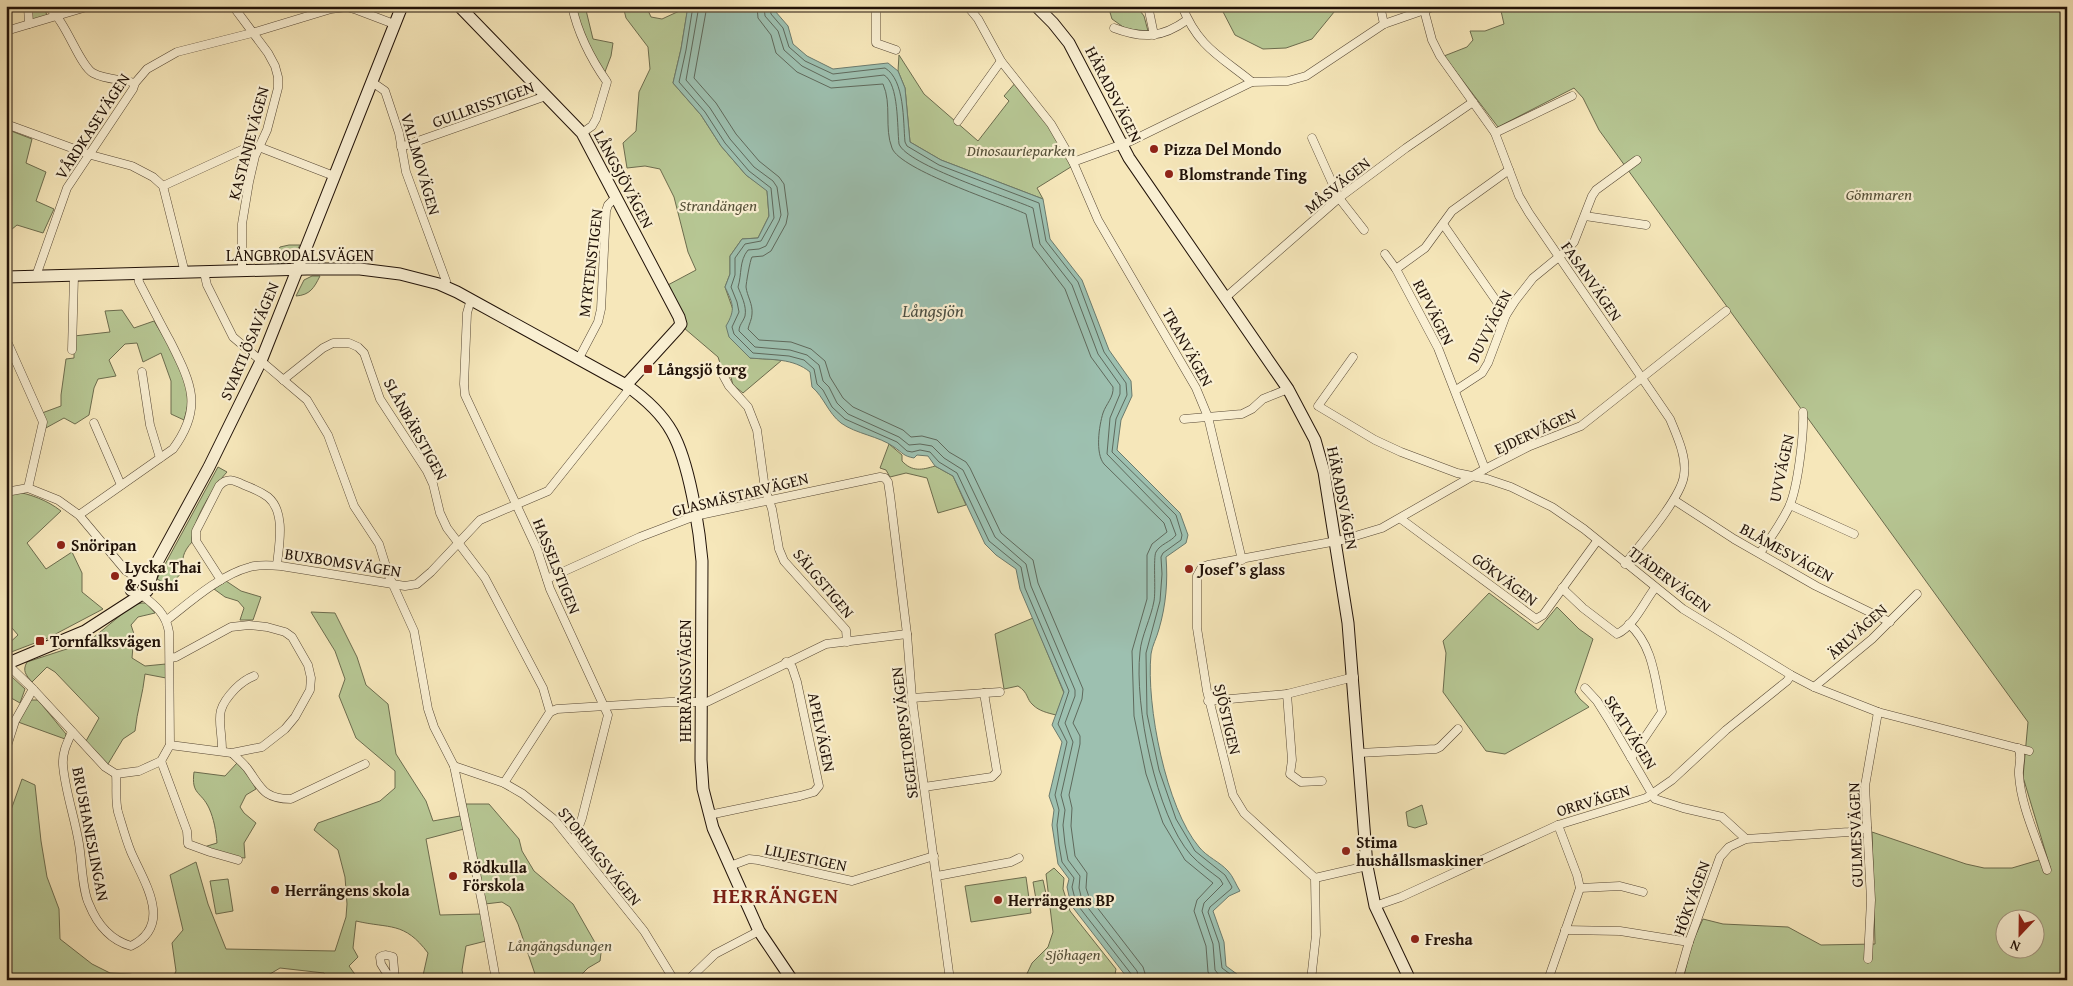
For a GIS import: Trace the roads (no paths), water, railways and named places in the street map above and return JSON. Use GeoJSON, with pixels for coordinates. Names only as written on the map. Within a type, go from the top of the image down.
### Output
{"type":"FeatureCollection","features":[{"type":"Feature","properties":{"kind":"street"},"geometry":{"type":"LineString","coordinates":[[28,6],[29,24]]}},
{"type":"Feature","properties":{"kind":"street"},"geometry":{"type":"LineString","coordinates":[[47,6],[58,17],[91,72],[106,78],[135,83]]}},
{"type":"Feature","properties":{"kind":"street"},"geometry":{"type":"LineString","coordinates":[[6,31],[90,6]]}},
{"type":"Feature","properties":{"kind":"street","name":"KASTANJEVÄGEN"},"geometry":{"type":"LineString","coordinates":[[233,6],[268,53],[278,77],[278,88],[267,130],[264,140],[259,147],[249,182],[242,224],[242,271]]}},
{"type":"Feature","properties":{"kind":"street","name":"SVARTLÖSAVÄGEN"},"geometry":{"type":"LineString","coordinates":[[139,587],[154,568],[209,467],[261,361],[402,6]]}},
{"type":"Feature","properties":{"kind":"street","name":"LÅNGSJÖVÄGEN"},"geometry":{"type":"LineString","coordinates":[[459,6],[582,133],[680,324],[628,387]]}},
{"type":"Feature","properties":{"kind":"street"},"geometry":{"type":"LineString","coordinates":[[572,6],[575,22],[586,49],[607,82],[596,118],[592,126],[582,133]]}},
{"type":"Feature","properties":{"kind":"street"},"geometry":{"type":"LineString","coordinates":[[876,6],[876,43],[896,50]]}},
{"type":"Feature","properties":{"kind":"street","name":"HÄRADSVÄGEN"},"geometry":{"type":"LineString","coordinates":[[1036,6],[1069,43],[1121,144],[1288,389],[1301,411],[1319,452],[1348,623],[1354,677],[1367,866],[1375,906],[1410,980]]}},
{"type":"Feature","properties":{"kind":"street"},"geometry":{"type":"LineString","coordinates":[[1148,6],[1154,35]]}},
{"type":"Feature","properties":{"kind":"street"},"geometry":{"type":"LineString","coordinates":[[1182,6],[1187,20],[1212,52],[1252,82]]}},
{"type":"Feature","properties":{"kind":"street"},"geometry":{"type":"LineString","coordinates":[[1380,6],[1384,24]]}},
{"type":"Feature","properties":{"kind":"street"},"geometry":{"type":"LineString","coordinates":[[1073,162],[1131,141],[1252,82],[1288,81],[1306,76],[1384,24],[1436,6]]}},
{"type":"Feature","properties":{"kind":"street","name":"VÅRDKASEVÄGEN"},"geometry":{"type":"LineString","coordinates":[[36,276],[67,188],[91,155],[135,83],[147,69],[177,52],[252,33],[340,7],[357,10],[394,24]]}},
{"type":"Feature","properties":{"kind":"street","name":"TRANVÄGEN"},"geometry":{"type":"LineString","coordinates":[[969,8],[978,19],[1001,60],[1051,124],[1073,162],[1098,220],[1192,380],[1208,417],[1242,560]]}},
{"type":"Feature","properties":{"kind":"street","name":"FASANVÄGEN"},"geometry":{"type":"LineString","coordinates":[[1424,10],[1432,40],[1440,56],[1495,133],[1509,170],[1529,213],[1643,378],[1670,420],[1680,445],[1685,468],[1684,476],[1674,500],[1625,564]]}},
{"type":"Feature","properties":{"kind":"street"},"geometry":{"type":"LineString","coordinates":[[1114,28],[1135,34],[1154,35],[1173,30],[1187,20]]}},
{"type":"Feature","properties":{"kind":"street"},"geometry":{"type":"LineString","coordinates":[[958,121],[1001,60]]}},
{"type":"Feature","properties":{"kind":"street","name":"VALLMOVÄGEN"},"geometry":{"type":"LineString","coordinates":[[372,82],[385,91],[399,133],[406,172],[446,281],[444,286]]}},
{"type":"Feature","properties":{"kind":"street","name":"GULLRISSTIGEN"},"geometry":{"type":"LineString","coordinates":[[401,147],[546,96]]}},
{"type":"Feature","properties":{"kind":"street"},"geometry":{"type":"LineString","coordinates":[[1495,133],[1572,96]]}},
{"type":"Feature","properties":{"kind":"street","name":"MÅSVÄGEN"},"geometry":{"type":"LineString","coordinates":[[1225,298],[1339,198],[1406,148],[1474,102]]}},
{"type":"Feature","properties":{"kind":"street"},"geometry":{"type":"LineString","coordinates":[[6,124],[91,155],[137,168],[153,177],[163,186],[184,273]]}},
{"type":"Feature","properties":{"kind":"street"},"geometry":{"type":"LineString","coordinates":[[1312,138],[1339,198],[1364,230]]}},
{"type":"Feature","properties":{"kind":"street"},"geometry":{"type":"LineString","coordinates":[[163,186],[246,148],[259,147],[334,176]]}},
{"type":"Feature","properties":{"kind":"street","name":"DUVVÄGEN"},"geometry":{"type":"LineString","coordinates":[[1456,390],[1482,373],[1488,363],[1506,315],[1523,289],[1533,278],[1559,258],[1574,242],[1596,190],[1638,160]]}},
{"type":"Feature","properties":{"kind":"street"},"geometry":{"type":"LineString","coordinates":[[1396,269],[1425,248],[1458,206],[1509,170]]}},
{"type":"Feature","properties":{"kind":"street","name":"MYRTENSTIGEN"},"geometry":{"type":"LineString","coordinates":[[578,360],[598,322],[601,310],[606,212],[608,205],[616,198]]}},
{"type":"Feature","properties":{"kind":"street"},"geometry":{"type":"LineString","coordinates":[[1585,216],[1646,225]]}},
{"type":"Feature","properties":{"kind":"street"},"geometry":{"type":"LineString","coordinates":[[1442,224],[1506,315]]}},
{"type":"Feature","properties":{"kind":"street","name":"RIPVÄGEN"},"geometry":{"type":"LineString","coordinates":[[1385,254],[1396,269],[1438,348],[1456,390],[1485,469]]}},
{"type":"Feature","properties":{"kind":"street","name":"LÅNGBRODALSVÄGEN"},"geometry":{"type":"LineString","coordinates":[[6,277],[297,270],[380,271],[444,286],[471,299],[628,387]]}},
{"type":"Feature","properties":{"kind":"street"},"geometry":{"type":"LineString","coordinates":[[204,272],[207,286],[233,337],[307,400],[328,435],[354,506],[379,544],[393,583],[414,631],[428,709],[434,727],[454,766],[496,980]]}},
{"type":"Feature","properties":{"kind":"street"},"geometry":{"type":"LineString","coordinates":[[79,516],[172,449],[182,436],[190,411],[191,387],[184,369],[139,282],[138,274]]}},
{"type":"Feature","properties":{"kind":"street"},"geometry":{"type":"LineString","coordinates":[[72,350],[74,276]]}},
{"type":"Feature","properties":{"kind":"street","name":"HASSELSTIGEN"},"geometry":{"type":"LineString","coordinates":[[471,299],[467,313],[465,395],[537,550],[568,629],[606,707],[608,715],[606,730],[574,842]]}},
{"type":"Feature","properties":{"kind":"street","name":"EJDERVÄGEN"},"geometry":{"type":"LineString","coordinates":[[1335,540],[1351,538],[1375,531],[1401,519],[1485,469],[1530,446],[1581,426],[1726,311]]}},
{"type":"Feature","properties":{"kind":"street"},"geometry":{"type":"LineString","coordinates":[[6,339],[43,422],[28,488]]}},
{"type":"Feature","properties":{"kind":"street","name":"SLÅNBÄRSTIGEN"},"geometry":{"type":"LineString","coordinates":[[283,380],[323,348],[333,343],[349,343],[358,347],[364,353],[380,399],[427,471],[433,484],[440,513],[447,528],[490,587],[543,688],[550,712]]}},
{"type":"Feature","properties":{"kind":"street","name":"TJÄDERVÄGEN"},"geometry":{"type":"LineString","coordinates":[[1353,357],[1318,406],[1375,440],[1457,473],[1487,479],[1533,497],[1563,514],[1655,588],[1700,620],[1814,687],[1878,712],[2029,751]]}},
{"type":"Feature","properties":{"kind":"street"},"geometry":{"type":"LineString","coordinates":[[142,372],[150,425],[160,458]]}},
{"type":"Feature","properties":{"kind":"street","name":"SÄLGSTIGEN"},"geometry":{"type":"LineString","coordinates":[[723,375],[729,386],[748,407],[758,432],[765,488],[772,509],[778,548],[784,561],[846,630],[846,642]]}},
{"type":"Feature","properties":{"kind":"street","name":"BUXBOMSVÄGEN"},"geometry":{"type":"LineString","coordinates":[[167,620],[220,580],[250,566],[276,565],[405,586],[417,584],[431,572],[480,520],[542,494],[553,485],[628,387]]}},
{"type":"Feature","properties":{"kind":"street","name":"HERRÄNGSVÄGEN"},"geometry":{"type":"LineString","coordinates":[[628,387],[661,418],[673,434],[685,467],[695,516],[702,561],[701,774],[709,815],[759,930],[792,980]]}},
{"type":"Feature","properties":{"kind":"street"},"geometry":{"type":"LineString","coordinates":[[1184,419],[1242,414],[1252,409],[1263,399],[1288,389]]}},
{"type":"Feature","properties":{"kind":"street","name":"UVVÄGEN"},"geometry":{"type":"LineString","coordinates":[[1760,553],[1790,505],[1799,464],[1803,412]]}},
{"type":"Feature","properties":{"kind":"street"},"geometry":{"type":"LineString","coordinates":[[94,423],[121,485]]}},
{"type":"Feature","properties":{"kind":"street","name":"GLASMÄSTARVÄGEN"},"geometry":{"type":"LineString","coordinates":[[547,578],[640,537],[695,516],[880,477],[885,478],[888,482]]}},
{"type":"Feature","properties":{"kind":"street"},"geometry":{"type":"LineString","coordinates":[[220,580],[196,541],[196,531],[219,486],[223,482],[232,480],[256,490],[269,498],[276,507],[279,535],[276,565]]}},
{"type":"Feature","properties":{"kind":"street","name":"SEGELTORPSVÄGEN"},"geometry":{"type":"LineString","coordinates":[[888,482],[908,634],[912,698],[950,980]]}},
{"type":"Feature","properties":{"kind":"street"},"geometry":{"type":"LineString","coordinates":[[6,492],[28,488],[58,500],[79,516],[167,620],[170,658],[170,745],[161,761],[138,771],[116,774],[105,767],[7,663],[84,631],[120,606],[139,587]]}},
{"type":"Feature","properties":{"kind":"street","name":"BLÅMESVÄGEN"},"geometry":{"type":"LineString","coordinates":[[1674,500],[1712,525],[1816,586],[1890,622]]}},
{"type":"Feature","properties":{"kind":"street"},"geometry":{"type":"LineString","coordinates":[[1790,505],[1854,534]]}},
{"type":"Feature","properties":{"kind":"street","name":"GÖKVÄGEN"},"geometry":{"type":"LineString","coordinates":[[1401,519],[1532,617],[1540,618],[1597,541]]}},
{"type":"Feature","properties":{"kind":"street","name":"SJÖSTIGEN"},"geometry":{"type":"LineString","coordinates":[[1315,878],[1237,804],[1229,782],[1208,701],[1197,628],[1197,576],[1202,567],[1208,565],[1242,560],[1335,540]]}},
{"type":"Feature","properties":{"kind":"street"},"geometry":{"type":"LineString","coordinates":[[1562,588],[1612,632],[1617,634],[1629,624],[1655,588]]}},
{"type":"Feature","properties":{"kind":"street","name":"ÄRLVÄGEN"},"geometry":{"type":"LineString","coordinates":[[1814,687],[1890,622],[1917,594]]}},
{"type":"Feature","properties":{"kind":"street"},"geometry":{"type":"LineString","coordinates":[[1629,624],[1644,640],[1649,651],[1662,712],[1631,758]]}},
{"type":"Feature","properties":{"kind":"street"},"geometry":{"type":"LineString","coordinates":[[170,658],[176,657],[230,628],[240,625],[278,630],[292,638],[308,666],[311,678],[310,690],[304,703],[285,728],[262,747],[232,753],[170,745]]}},
{"type":"Feature","properties":{"kind":"street"},"geometry":{"type":"LineString","coordinates":[[504,783],[550,712],[713,700],[786,662],[826,644],[908,634]]}},
{"type":"Feature","properties":{"kind":"street","name":"APELVÄGEN"},"geometry":{"type":"LineString","coordinates":[[709,815],[800,796],[814,792],[819,786],[797,682],[792,667],[786,662]]}},
{"type":"Feature","properties":{"kind":"street","name":"ORRVÄGEN"},"geometry":{"type":"LineString","coordinates":[[1375,906],[1401,897],[1558,825],[1646,798],[1672,780],[1726,730],[1787,681],[1791,675]]}},
{"type":"Feature","properties":{"kind":"street"},"geometry":{"type":"LineString","coordinates":[[222,751],[219,715],[223,702],[245,679],[254,676]]}},
{"type":"Feature","properties":{"kind":"street"},"geometry":{"type":"LineString","coordinates":[[1208,701],[1287,694],[1354,677]]}},
{"type":"Feature","properties":{"kind":"street","name":"SKATVÄGEN"},"geometry":{"type":"LineString","coordinates":[[1585,688],[1597,700],[1652,793]]}},
{"type":"Feature","properties":{"kind":"street"},"geometry":{"type":"LineString","coordinates":[[6,749],[15,721],[33,689]]}},
{"type":"Feature","properties":{"kind":"street"},"geometry":{"type":"LineString","coordinates":[[912,698],[1000,692]]}},
{"type":"Feature","properties":{"kind":"street"},"geometry":{"type":"LineString","coordinates":[[924,788],[992,777],[997,772],[984,693]]}},
{"type":"Feature","properties":{"kind":"street"},"geometry":{"type":"LineString","coordinates":[[1287,694],[1292,760],[1290,774],[1301,782],[1322,781]]}},
{"type":"Feature","properties":{"kind":"street","name":"GULMESVÄGEN"},"geometry":{"type":"LineString","coordinates":[[1868,959],[1871,900],[1865,786],[1878,712]]}},
{"type":"Feature","properties":{"kind":"street"},"geometry":{"type":"LineString","coordinates":[[1359,753],[1436,749],[1458,728]]}},
{"type":"Feature","properties":{"kind":"street","name":"BRUSHANESLINGAN"},"geometry":{"type":"LineString","coordinates":[[72,732],[64,749],[63,765],[79,842],[88,903],[98,923],[110,936],[121,943],[131,946],[140,941],[148,931],[153,918],[153,903],[149,889],[131,851],[117,809],[116,774]]}},
{"type":"Feature","properties":{"kind":"street"},"geometry":{"type":"LineString","coordinates":[[2018,748],[2020,752],[2018,773],[2023,799],[2047,870]]}},
{"type":"Feature","properties":{"kind":"street"},"geometry":{"type":"LineString","coordinates":[[232,753],[246,767],[259,788],[280,799],[291,799],[365,764]]}},
{"type":"Feature","properties":{"kind":"street"},"geometry":{"type":"LineString","coordinates":[[161,761],[187,831],[188,844],[238,860]]}},
{"type":"Feature","properties":{"kind":"street","name":"STORHAGSVÄGEN"},"geometry":{"type":"LineString","coordinates":[[454,766],[504,783],[541,807],[555,820],[644,932],[674,980]]}},
{"type":"Feature","properties":{"kind":"street"},"geometry":{"type":"LineString","coordinates":[[1652,793],[1658,801],[1722,817],[1746,839]]}},
{"type":"Feature","properties":{"kind":"street"},"geometry":{"type":"LineString","coordinates":[[1548,980],[1580,888],[1558,825]]}},
{"type":"Feature","properties":{"kind":"street","name":"HÖKVÄGEN"},"geometry":{"type":"LineString","coordinates":[[1678,980],[1689,942],[1720,857],[1729,847],[1746,839],[1849,832],[1867,828]]}},
{"type":"Feature","properties":{"kind":"street","name":"LILJESTIGEN"},"geometry":{"type":"LineString","coordinates":[[730,866],[749,859],[758,860],[852,880],[934,856]]}},
{"type":"Feature","properties":{"kind":"street"},"geometry":{"type":"LineString","coordinates":[[937,876],[1011,862],[1019,858]]}},
{"type":"Feature","properties":{"kind":"street"},"geometry":{"type":"LineString","coordinates":[[1311,980],[1316,935],[1315,878],[1367,866]]}},
{"type":"Feature","properties":{"kind":"street"},"geometry":{"type":"LineString","coordinates":[[1580,888],[1620,886],[1643,892]]}},
{"type":"Feature","properties":{"kind":"street"},"geometry":{"type":"LineString","coordinates":[[688,980],[715,954],[759,930]]}},
{"type":"Feature","properties":{"kind":"street"},"geometry":{"type":"LineString","coordinates":[[1565,930],[1620,932],[1689,942]]}},
{"type":"Feature","properties":{"kind":"street"},"geometry":{"type":"LineString","coordinates":[[391,980],[381,964],[380,957],[383,955],[388,954],[393,957],[395,980]]}},
{"type":"Feature","properties":{"kind":"water","name":"Långsjön"},"geometry":{"type":"Polygon","coordinates":[[[688,6],[775,6],[775,11],[788,26],[793,44],[807,56],[833,69],[888,63],[898,71],[905,88],[910,142],[941,160],[1043,199],[1050,239],[1082,280],[1109,350],[1131,381],[1132,396],[1121,420],[1117,450],[1180,513],[1188,535],[1186,543],[1166,557],[1167,584],[1165,602],[1151,654],[1150,675],[1155,727],[1168,782],[1187,830],[1206,854],[1228,871],[1240,891],[1229,896],[1213,911],[1224,942],[1226,966],[1245,980],[1129,980],[1071,905],[1067,887],[1069,879],[1058,864],[1052,825],[1054,810],[1049,796],[1062,742],[1052,725],[1064,692],[1020,589],[1016,569],[996,555],[985,544],[953,476],[935,466],[928,456],[917,455],[914,458],[907,456],[888,443],[847,427],[829,410],[820,395],[812,387],[810,372],[797,364],[789,362],[750,358],[729,337],[726,326],[731,315],[732,306],[725,287],[730,274],[730,256],[742,239],[758,238],[769,216],[767,191],[746,175],[721,146],[701,115],[673,83],[688,6]]]}},
{"type":"Feature","properties":{"kind":"place","name":"Pizza Del Mondo"},"geometry":{"type":"Point","coordinates":[1154,149]}},
{"type":"Feature","properties":{"kind":"place","name":"Blomstrande Ting"},"geometry":{"type":"Point","coordinates":[1169,174]}},
{"type":"Feature","properties":{"kind":"place","name":"Långsjö torg"},"geometry":{"type":"Point","coordinates":[648,369]}},
{"type":"Feature","properties":{"kind":"place","name":"Snöripan"},"geometry":{"type":"Point","coordinates":[61,545]}},
{"type":"Feature","properties":{"kind":"place","name":"Josef’s glass"},"geometry":{"type":"Point","coordinates":[1189,569]}},
{"type":"Feature","properties":{"kind":"place","name":"Lycka Thai & Sushi"},"geometry":{"type":"Point","coordinates":[115,576]}},
{"type":"Feature","properties":{"kind":"place","name":"Tornfalksvägen"},"geometry":{"type":"Point","coordinates":[40,641]}},
{"type":"Feature","properties":{"kind":"place","name":"Stima hushållsmaskiner"},"geometry":{"type":"Point","coordinates":[1346,851]}},
{"type":"Feature","properties":{"kind":"place","name":"Rödkulla Förskola"},"geometry":{"type":"Point","coordinates":[453,876]}},
{"type":"Feature","properties":{"kind":"place","name":"Herrängens skola"},"geometry":{"type":"Point","coordinates":[275,890]}},
{"type":"Feature","properties":{"kind":"place","name":"Herrängens BP"},"geometry":{"type":"Point","coordinates":[998,900]}},
{"type":"Feature","properties":{"kind":"place","name":"Fresha"},"geometry":{"type":"Point","coordinates":[1415,939]}},
{"type":"Feature","properties":{"kind":"district","name":"HERRÄNGEN"},"geometry":{"type":"Point","coordinates":[776,896]}},
{"type":"Feature","properties":{"kind":"park label","name":"Dinosaurieparken"},"geometry":{"type":"Point","coordinates":[1021,150]}},
{"type":"Feature","properties":{"kind":"park label","name":"Gömmaren"},"geometry":{"type":"Point","coordinates":[1879,194]}},
{"type":"Feature","properties":{"kind":"park label","name":"Strandängen"},"geometry":{"type":"Point","coordinates":[718,205]}},
{"type":"Feature","properties":{"kind":"park label","name":"Långängsdungen"},"geometry":{"type":"Point","coordinates":[560,945]}},
{"type":"Feature","properties":{"kind":"park label","name":"Sjöhagen"},"geometry":{"type":"Point","coordinates":[1073,954]}}]}
